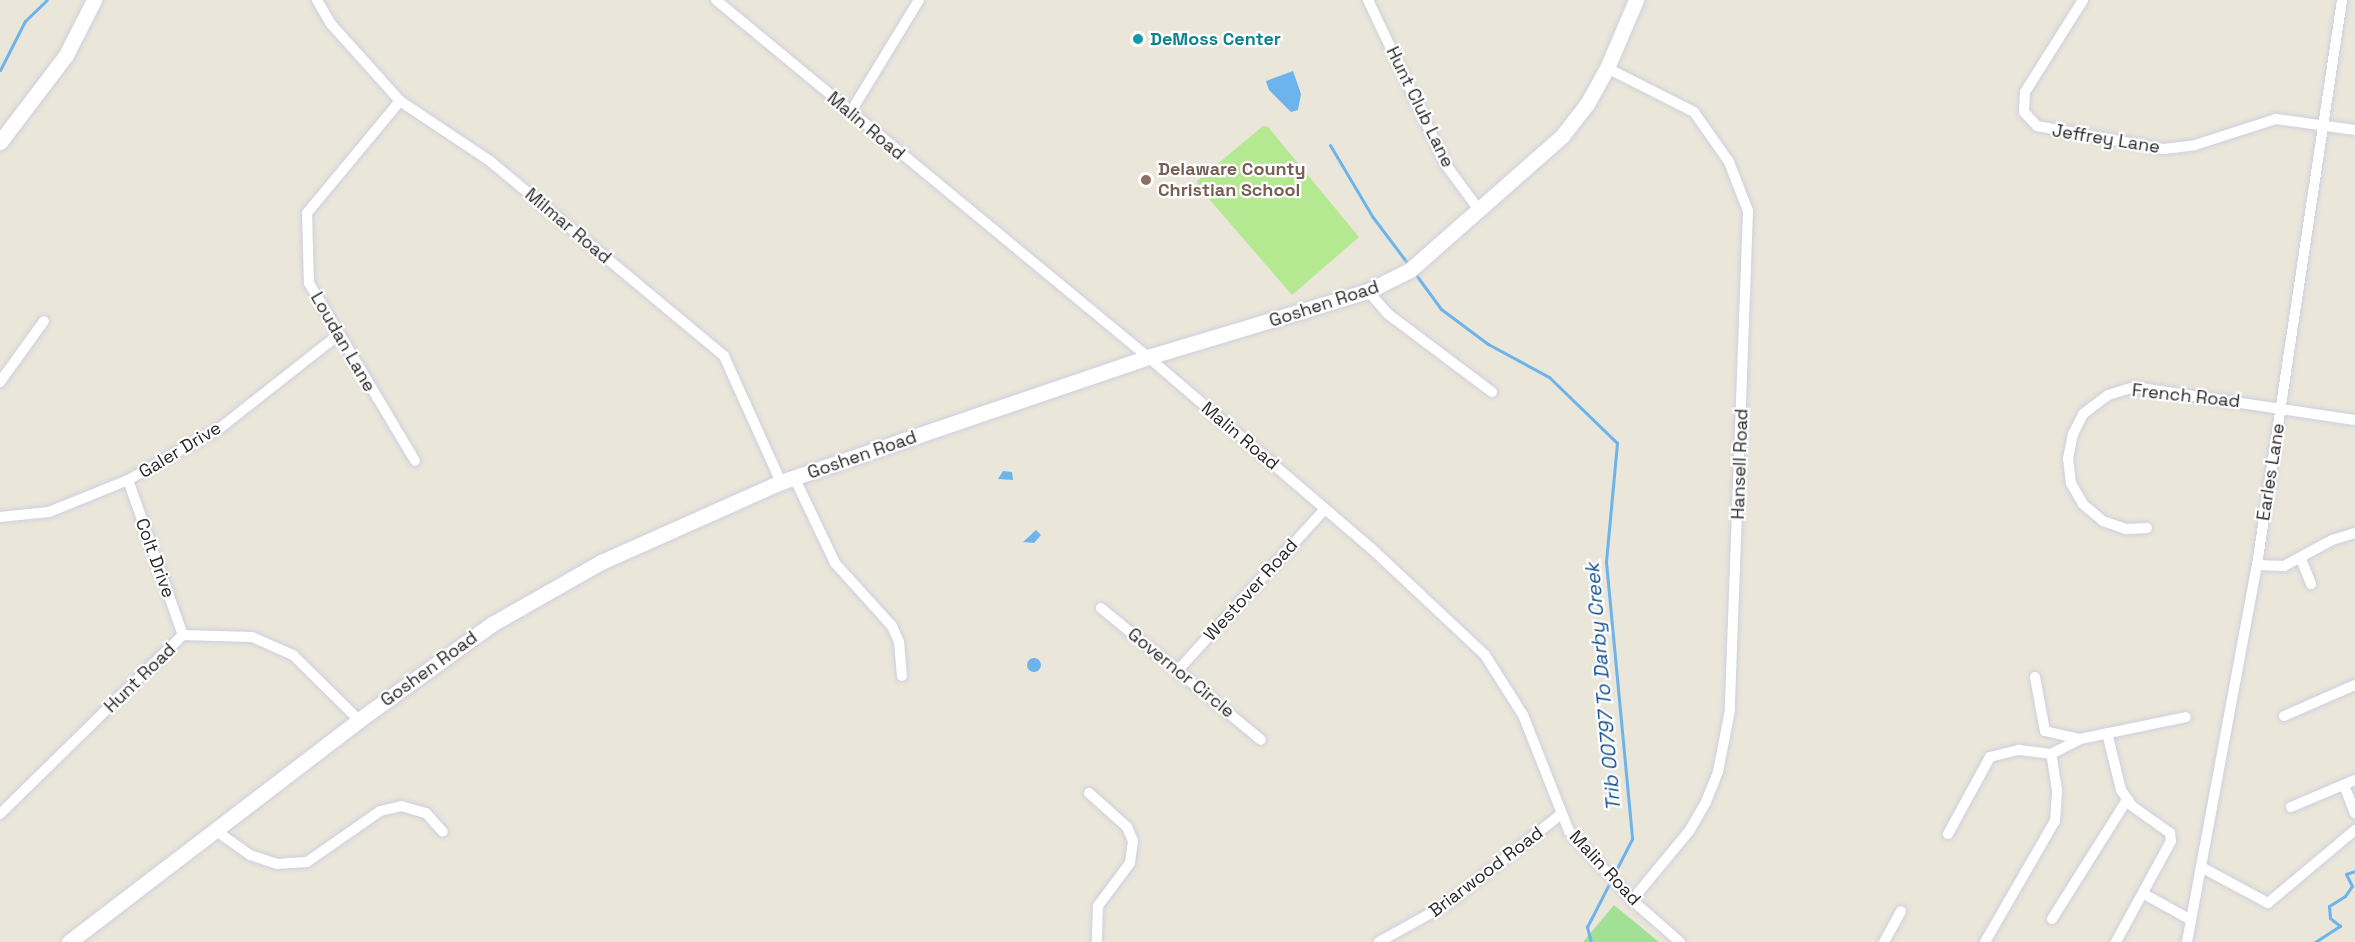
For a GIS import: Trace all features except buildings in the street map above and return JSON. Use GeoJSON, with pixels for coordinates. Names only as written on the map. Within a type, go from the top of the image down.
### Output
{"type":"FeatureCollection","features":[{"type":"Feature","properties":{"kind":"street"},"geometry":{"type":"LineString","coordinates":[[0,142],[66,55],[94,0]]}},
{"type":"Feature","properties":{"kind":"street","name":"Milmar Road"},"geometry":{"type":"LineString","coordinates":[[317,0],[331,24],[400,101],[490,161],[724,356],[788,480],[835,563],[892,626],[899,642],[902,676]]}},
{"type":"Feature","properties":{"kind":"street","name":"Malin Road"},"geometry":{"type":"LineString","coordinates":[[716,0],[1148,357],[1371,548],[1485,655],[1522,715],[1560,815],[1582,846],[1632,900],[1680,942]]}},
{"type":"Feature","properties":{"kind":"street"},"geometry":{"type":"LineString","coordinates":[[850,113],[919,0]]}},
{"type":"Feature","properties":{"kind":"street","name":"Hunt Club Lane"},"geometry":{"type":"LineString","coordinates":[[1368,0],[1446,165],[1479,210]]}},
{"type":"Feature","properties":{"kind":"street","name":"Goshen Road"},"geometry":{"type":"LineString","coordinates":[[69,942],[359,720],[512,611],[601,562],[788,480],[1148,357],[1368,291],[1413,268],[1562,136],[1587,104],[1607,68],[1636,0]]}},
{"type":"Feature","properties":{"kind":"street","name":"Jeffrey Lane"},"geometry":{"type":"LineString","coordinates":[[2083,0],[2025,92],[2024,112],[2037,126],[2164,149],[2202,143],[2276,119],[2355,130]]}},
{"type":"Feature","properties":{"kind":"street","name":"Earles Lane"},"geometry":{"type":"LineString","coordinates":[[2187,942],[2203,868],[2257,564],[2342,0]]}},
{"type":"Feature","properties":{"kind":"street","name":"Hansell Road"},"geometry":{"type":"LineString","coordinates":[[1607,68],[1694,112],[1729,162],[1748,211],[1730,710],[1718,772],[1706,802],[1690,830],[1632,900]]}},
{"type":"Feature","properties":{"kind":"street","name":"Loudan Lane"},"geometry":{"type":"LineString","coordinates":[[400,101],[307,213],[309,283],[337,336],[415,462]]}},
{"type":"Feature","properties":{"kind":"street"},"geometry":{"type":"LineString","coordinates":[[1368,291],[1388,314],[1492,392]]}},
{"type":"Feature","properties":{"kind":"street"},"geometry":{"type":"LineString","coordinates":[[0,382],[44,321]]}},
{"type":"Feature","properties":{"kind":"street","name":"Galer Drive"},"geometry":{"type":"LineString","coordinates":[[0,517],[49,512],[128,480],[219,428],[337,336]]}},
{"type":"Feature","properties":{"kind":"street","name":"French Road"},"geometry":{"type":"LineString","coordinates":[[2147,528],[2126,529],[2103,521],[2076,494],[2069,473],[2069,446],[2077,424],[2091,407],[2110,394],[2134,387],[2281,407],[2355,420]]}},
{"type":"Feature","properties":{"kind":"street","name":"Colt Drive"},"geometry":{"type":"LineString","coordinates":[[128,480],[183,635]]}},
{"type":"Feature","properties":{"kind":"street","name":"Westover Road"},"geometry":{"type":"LineString","coordinates":[[1179,669],[1324,510]]}},
{"type":"Feature","properties":{"kind":"street"},"geometry":{"type":"LineString","coordinates":[[2257,564],[2279,568],[2301,559],[2332,540],[2355,533]]}},
{"type":"Feature","properties":{"kind":"street"},"geometry":{"type":"LineString","coordinates":[[2301,559],[2311,584]]}},
{"type":"Feature","properties":{"kind":"street","name":"Governor Circle"},"geometry":{"type":"LineString","coordinates":[[1101,608],[1179,669],[1261,740]]}},
{"type":"Feature","properties":{"kind":"street","name":"Hunt Road"},"geometry":{"type":"LineString","coordinates":[[0,814],[183,635],[252,637],[293,655],[359,720]]}},
{"type":"Feature","properties":{"kind":"street"},"geometry":{"type":"LineString","coordinates":[[2035,677],[2046,731],[2080,739]]}},
{"type":"Feature","properties":{"kind":"street"},"geometry":{"type":"LineString","coordinates":[[2284,716],[2355,685]]}},
{"type":"Feature","properties":{"kind":"street"},"geometry":{"type":"LineString","coordinates":[[1948,834],[1990,757],[2019,750],[2051,754],[2080,739],[2186,717]]}},
{"type":"Feature","properties":{"kind":"street"},"geometry":{"type":"LineString","coordinates":[[2107,734],[2117,778],[2127,800],[2170,833],[2169,851],[2116,942]]}},
{"type":"Feature","properties":{"kind":"street"},"geometry":{"type":"LineString","coordinates":[[1985,942],[2055,821],[2057,790],[2051,754]]}},
{"type":"Feature","properties":{"kind":"street"},"geometry":{"type":"LineString","coordinates":[[2291,807],[2355,780]]}},
{"type":"Feature","properties":{"kind":"street"},"geometry":{"type":"LineString","coordinates":[[2344,785],[2355,813]]}},
{"type":"Feature","properties":{"kind":"street"},"geometry":{"type":"LineString","coordinates":[[1089,793],[1127,827],[1133,841],[1130,862],[1098,906],[1097,942]]}},
{"type":"Feature","properties":{"kind":"street"},"geometry":{"type":"LineString","coordinates":[[2052,919],[2127,800]]}},
{"type":"Feature","properties":{"kind":"street"},"geometry":{"type":"LineString","coordinates":[[215,830],[250,855],[277,864],[307,862],[380,811],[401,806],[426,813],[443,832]]}},
{"type":"Feature","properties":{"kind":"street","name":"Briarwood Road"},"geometry":{"type":"LineString","coordinates":[[1379,942],[1449,903],[1560,815]]}},
{"type":"Feature","properties":{"kind":"street"},"geometry":{"type":"LineString","coordinates":[[2203,868],[2268,903],[2355,830]]}},
{"type":"Feature","properties":{"kind":"street"},"geometry":{"type":"LineString","coordinates":[[2144,894],[2191,920]]}},
{"type":"Feature","properties":{"kind":"street"},"geometry":{"type":"LineString","coordinates":[[1884,942],[1901,911]]}},
{"type":"Feature","properties":{"kind":"green space"},"geometry":{"type":"Polygon","coordinates":[[[1263,126],[1268,127],[1359,237],[1292,295],[1197,185],[1197,181],[1263,126]]]}},
{"type":"Feature","properties":{"kind":"green space"},"geometry":{"type":"Polygon","coordinates":[[[1614,905],[1659,942],[1583,942],[1614,905]]]}},
{"type":"Feature","properties":{"kind":"water"},"geometry":{"type":"Polygon","coordinates":[[[1293,71],[1301,94],[1298,110],[1291,112],[1269,90],[1266,81],[1293,71]]]}},
{"type":"Feature","properties":{"kind":"water"},"geometry":{"type":"Polygon","coordinates":[[[1003,471],[1012,472],[1013,480],[998,479],[1003,471]]]}},
{"type":"Feature","properties":{"kind":"water"},"geometry":{"type":"Polygon","coordinates":[[[1036,530],[1041,535],[1034,543],[1023,542],[1036,530]]]}},
{"type":"Feature","properties":{"kind":"water"},"geometry":{"type":"Polygon","coordinates":[[[1034,658],[1039,660],[1041,665],[1039,670],[1034,672],[1029,670],[1027,665],[1029,660],[1034,658]]]}},
{"type":"Feature","properties":{"kind":"waterway"},"geometry":{"type":"LineString","coordinates":[[0,70],[25,21],[47,0]]}},
{"type":"Feature","properties":{"kind":"waterway","name":"Trib 00797 To Darby Creek"},"geometry":{"type":"LineString","coordinates":[[1330,145],[1372,216],[1408,264]]}},
{"type":"Feature","properties":{"kind":"waterway","name":"Trib 00797 To Darby Creek"},"geometry":{"type":"LineString","coordinates":[[1414,272],[1441,309],[1488,344],[1549,377],[1617,443],[1606,562],[1632,839],[1613,876]]}},
{"type":"Feature","properties":{"kind":"waterway"},"geometry":{"type":"LineString","coordinates":[[2315,942],[2340,926],[2330,918],[2329,906],[2345,896],[2352,886],[2346,874],[2355,871]]}},
{"type":"Feature","properties":{"kind":"waterway","name":"Trib 00797 To Darby Creek"},"geometry":{"type":"LineString","coordinates":[[1591,942],[1587,927],[1610,882]]}},
{"type":"Feature","properties":{"kind":"place","name":"DeMoss Center"},"geometry":{"type":"Point","coordinates":[1138,39]}},
{"type":"Feature","properties":{"kind":"place","name":"Delaware County Christian School"},"geometry":{"type":"Point","coordinates":[1146,180]}}]}
